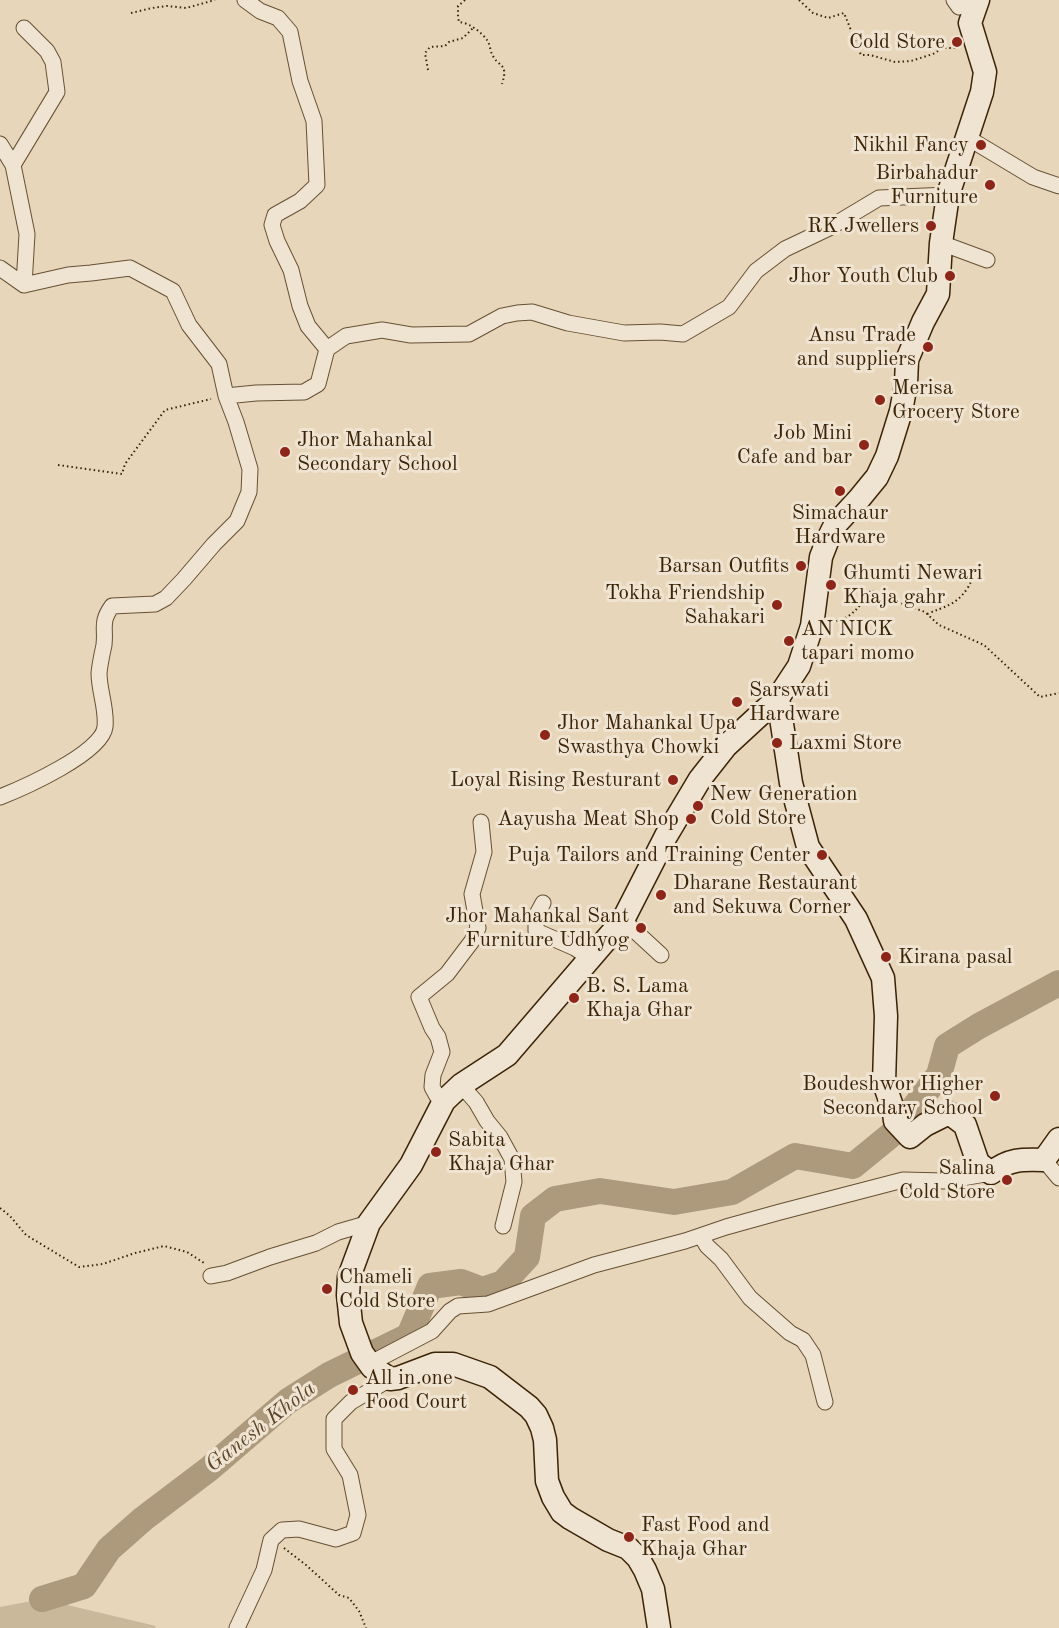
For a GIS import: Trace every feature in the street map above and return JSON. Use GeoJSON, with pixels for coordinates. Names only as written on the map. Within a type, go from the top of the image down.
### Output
{"type":"FeatureCollection","features":[{"type":"Feature","properties":{"kind":"street"},"geometry":{"type":"LineString","coordinates":[[245,0],[260,11],[278,18],[290,32],[300,81],[315,122],[317,185],[300,201],[275,215],[272,225],[291,270],[300,306],[308,326],[327,350]]}},
{"type":"Feature","properties":{"kind":"street"},"geometry":{"type":"LineString","coordinates":[[954,0],[960,7],[976,0]]}},
{"type":"Feature","properties":{"kind":"street"},"geometry":{"type":"LineString","coordinates":[[390,1379],[365,1359],[351,1323],[349,1277],[369,1223],[411,1165],[444,1101],[461,1085],[507,1055],[623,920],[666,836],[700,779],[726,746],[778,698],[799,666],[812,626],[821,557],[835,525],[877,477],[887,456],[902,411],[907,360],[938,294],[941,243],[948,195],[982,92],[985,72],[970,23],[976,0]]}},
{"type":"Feature","properties":{"kind":"street"},"geometry":{"type":"LineString","coordinates":[[13,165],[57,92],[55,73],[47,51],[24,28]]}},
{"type":"Feature","properties":{"kind":"street"},"geometry":{"type":"LineString","coordinates":[[968,138],[1033,177],[1059,186]]}},
{"type":"Feature","properties":{"kind":"street"},"geometry":{"type":"LineString","coordinates":[[0,144],[13,165],[27,234],[24,285]]}},
{"type":"Feature","properties":{"kind":"street"},"geometry":{"type":"LineString","coordinates":[[226,396],[304,392],[318,384],[327,350],[346,336],[382,330],[411,334],[469,334],[502,316],[532,312],[568,323],[624,333],[682,334],[706,322],[729,306],[756,271],[785,249],[829,228],[879,198],[948,195]]}},
{"type":"Feature","properties":{"kind":"street"},"geometry":{"type":"LineString","coordinates":[[941,243],[987,260]]}},
{"type":"Feature","properties":{"kind":"street"},"geometry":{"type":"LineString","coordinates":[[0,268],[24,285],[68,275],[130,267],[173,291],[189,325],[219,364],[226,396],[250,469],[249,492],[237,521],[166,598],[155,604],[111,606],[105,615],[99,674],[104,702],[105,730],[92,747],[81,756],[17,790],[0,796]]}},
{"type":"Feature","properties":{"kind":"street"},"geometry":{"type":"LineString","coordinates":[[778,698],[791,783],[808,847],[856,919],[883,978],[884,1083],[894,1112],[902,1129],[925,1125],[949,1113],[965,1125],[978,1163],[991,1173]]}},
{"type":"Feature","properties":{"kind":"street"},"geometry":{"type":"LineString","coordinates":[[444,1101],[437,1096],[432,1087],[433,1075],[442,1052],[438,1037],[419,997],[447,975],[472,942],[478,928],[472,894],[484,852],[481,822]]}},
{"type":"Feature","properties":{"kind":"street"},"geometry":{"type":"LineString","coordinates":[[543,903],[536,916],[536,931],[575,948],[590,958]]}},
{"type":"Feature","properties":{"kind":"street"},"geometry":{"type":"LineString","coordinates":[[623,920],[661,955]]}},
{"type":"Feature","properties":{"kind":"street"},"geometry":{"type":"LineString","coordinates":[[461,1085],[476,1101],[512,1159],[514,1182],[504,1226]]}},
{"type":"Feature","properties":{"kind":"street"},"geometry":{"type":"LineString","coordinates":[[1044,1160],[1059,1139]]}},
{"type":"Feature","properties":{"kind":"street"},"geometry":{"type":"LineString","coordinates":[[365,1359],[432,1331],[450,1311],[458,1306],[488,1304],[594,1265],[903,1179],[945,1181],[991,1173],[1002,1164],[1022,1159],[1044,1160],[1059,1178]]}},
{"type":"Feature","properties":{"kind":"street"},"geometry":{"type":"LineString","coordinates":[[211,1276],[227,1273],[316,1243],[338,1232],[369,1223]]}},
{"type":"Feature","properties":{"kind":"street"},"geometry":{"type":"LineString","coordinates":[[701,1236],[750,1298],[790,1333],[803,1340],[813,1355],[825,1402]]}},
{"type":"Feature","properties":{"kind":"street"},"geometry":{"type":"LineString","coordinates":[[237,1628],[264,1570],[271,1540],[282,1530],[299,1529],[336,1539],[353,1533],[358,1515],[350,1475],[334,1449],[334,1419],[351,1402],[390,1379],[435,1364],[453,1364],[490,1377],[536,1415],[545,1440],[547,1481],[553,1497],[562,1512],[589,1529],[628,1548],[638,1558],[654,1589],[659,1628]]}},
{"type":"Feature","properties":{"kind":"path"},"geometry":{"type":"LineString","coordinates":[[131,13],[167,6],[186,8],[214,0]]}},
{"type":"Feature","properties":{"kind":"path"},"geometry":{"type":"LineString","coordinates":[[465,0],[458,6],[459,22],[467,22],[489,41],[493,56],[501,64],[505,74],[502,84]]}},
{"type":"Feature","properties":{"kind":"path"},"geometry":{"type":"LineString","coordinates":[[799,0],[813,13],[828,18],[844,13],[861,55],[870,55],[895,62],[911,61],[943,48],[957,48],[970,23]]}},
{"type":"Feature","properties":{"kind":"path"},"geometry":{"type":"LineString","coordinates":[[428,70],[425,52],[430,47],[445,46],[449,42],[463,38],[473,28]]}},
{"type":"Feature","properties":{"kind":"path"},"geometry":{"type":"LineString","coordinates":[[57,465],[122,474],[125,464],[165,410],[226,396]]}},
{"type":"Feature","properties":{"kind":"path"},"geometry":{"type":"LineString","coordinates":[[927,614],[952,605],[960,599],[976,570],[981,568]]}},
{"type":"Feature","properties":{"kind":"path"},"geometry":{"type":"LineString","coordinates":[[812,626],[845,620],[871,590],[925,612],[939,625],[984,645],[1040,698],[1059,693]]}},
{"type":"Feature","properties":{"kind":"path"},"geometry":{"type":"LineString","coordinates":[[0,1208],[26,1235],[80,1267],[103,1264],[164,1246],[187,1252],[204,1263],[211,1276]]}},
{"type":"Feature","properties":{"kind":"path"},"geometry":{"type":"LineString","coordinates":[[271,1540],[306,1565],[339,1595],[349,1598],[359,1611],[366,1628]]}},
{"type":"Feature","properties":{"kind":"shaded area"},"geometry":{"type":"Polygon","coordinates":[[[42,1599],[156,1626],[155,1628],[0,1628],[0,1607],[42,1599]]]}},
{"type":"Feature","properties":{"kind":"waterway","name":"Ganesh Khola"},"geometry":{"type":"LineString","coordinates":[[42,1599],[84,1586],[109,1549],[143,1519],[209,1469],[288,1401],[329,1375],[409,1336],[430,1286],[461,1282],[482,1290],[503,1283],[527,1257],[533,1216],[555,1199],[600,1191],[674,1202],[732,1192],[795,1156],[853,1166],[897,1130],[939,1075],[947,1046],[1059,983]]}},
{"type":"Feature","properties":{"kind":"place","name":"Cold Store"},"geometry":{"type":"Point","coordinates":[957,42]}},
{"type":"Feature","properties":{"kind":"place","name":"Nikhil Fancy"},"geometry":{"type":"Point","coordinates":[981,145]}},
{"type":"Feature","properties":{"kind":"place","name":"Birbahadur Furniture"},"geometry":{"type":"Point","coordinates":[990,185]}},
{"type":"Feature","properties":{"kind":"place","name":"RK Jwellers"},"geometry":{"type":"Point","coordinates":[931,226]}},
{"type":"Feature","properties":{"kind":"place","name":"Jhor Youth Club"},"geometry":{"type":"Point","coordinates":[950,276]}},
{"type":"Feature","properties":{"kind":"place","name":"Ansu Trade and suppliers"},"geometry":{"type":"Point","coordinates":[928,347]}},
{"type":"Feature","properties":{"kind":"place","name":"Merisa Grocery Store"},"geometry":{"type":"Point","coordinates":[880,400]}},
{"type":"Feature","properties":{"kind":"place","name":"Job Mini Cafe and bar"},"geometry":{"type":"Point","coordinates":[864,445]}},
{"type":"Feature","properties":{"kind":"place","name":"Jhor Mahankal Secondary School"},"geometry":{"type":"Point","coordinates":[285,452]}},
{"type":"Feature","properties":{"kind":"place","name":"Simachaur Hardware"},"geometry":{"type":"Point","coordinates":[840,491]}},
{"type":"Feature","properties":{"kind":"place","name":"Barsan Outfits"},"geometry":{"type":"Point","coordinates":[801,566]}},
{"type":"Feature","properties":{"kind":"place","name":"Ghumti Newari Khaja gahr"},"geometry":{"type":"Point","coordinates":[831,585]}},
{"type":"Feature","properties":{"kind":"place","name":"Tokha Friendship Sahakari"},"geometry":{"type":"Point","coordinates":[777,605]}},
{"type":"Feature","properties":{"kind":"place","name":"AN NICK tapari momo"},"geometry":{"type":"Point","coordinates":[789,641]}},
{"type":"Feature","properties":{"kind":"place","name":"Sarswati Hardware"},"geometry":{"type":"Point","coordinates":[737,702]}},
{"type":"Feature","properties":{"kind":"place","name":"Jhor Mahankal Upa Swasthya Chowki"},"geometry":{"type":"Point","coordinates":[545,735]}},
{"type":"Feature","properties":{"kind":"place","name":"Laxmi Store"},"geometry":{"type":"Point","coordinates":[777,743]}},
{"type":"Feature","properties":{"kind":"place","name":"Loyal Rising Resturant"},"geometry":{"type":"Point","coordinates":[673,780]}},
{"type":"Feature","properties":{"kind":"place","name":"New Generation Cold Store"},"geometry":{"type":"Point","coordinates":[698,806]}},
{"type":"Feature","properties":{"kind":"place","name":"Aayusha Meat Shop"},"geometry":{"type":"Point","coordinates":[691,819]}},
{"type":"Feature","properties":{"kind":"place","name":"Puja Tailors and Training Center"},"geometry":{"type":"Point","coordinates":[822,855]}},
{"type":"Feature","properties":{"kind":"place","name":"Dharane Restaurant and Sekuwa Corner"},"geometry":{"type":"Point","coordinates":[661,895]}},
{"type":"Feature","properties":{"kind":"place","name":"Jhor Mahankal Sant Furniture Udhyog"},"geometry":{"type":"Point","coordinates":[641,928]}},
{"type":"Feature","properties":{"kind":"place","name":"Kirana pasal"},"geometry":{"type":"Point","coordinates":[886,957]}},
{"type":"Feature","properties":{"kind":"place","name":"B. S. Lama Khaja Ghar"},"geometry":{"type":"Point","coordinates":[574,998]}},
{"type":"Feature","properties":{"kind":"place","name":"Boudeshwor Higher Secondary School"},"geometry":{"type":"Point","coordinates":[995,1096]}},
{"type":"Feature","properties":{"kind":"place","name":"Sabita Khaja Ghar"},"geometry":{"type":"Point","coordinates":[436,1152]}},
{"type":"Feature","properties":{"kind":"place","name":"Salina Cold Store"},"geometry":{"type":"Point","coordinates":[1007,1180]}},
{"type":"Feature","properties":{"kind":"place","name":"Chameli Cold Store"},"geometry":{"type":"Point","coordinates":[327,1289]}},
{"type":"Feature","properties":{"kind":"place","name":"All in one Food Court"},"geometry":{"type":"Point","coordinates":[353,1390]}},
{"type":"Feature","properties":{"kind":"place","name":"Fast Food and Khaja Ghar"},"geometry":{"type":"Point","coordinates":[629,1537]}}]}
